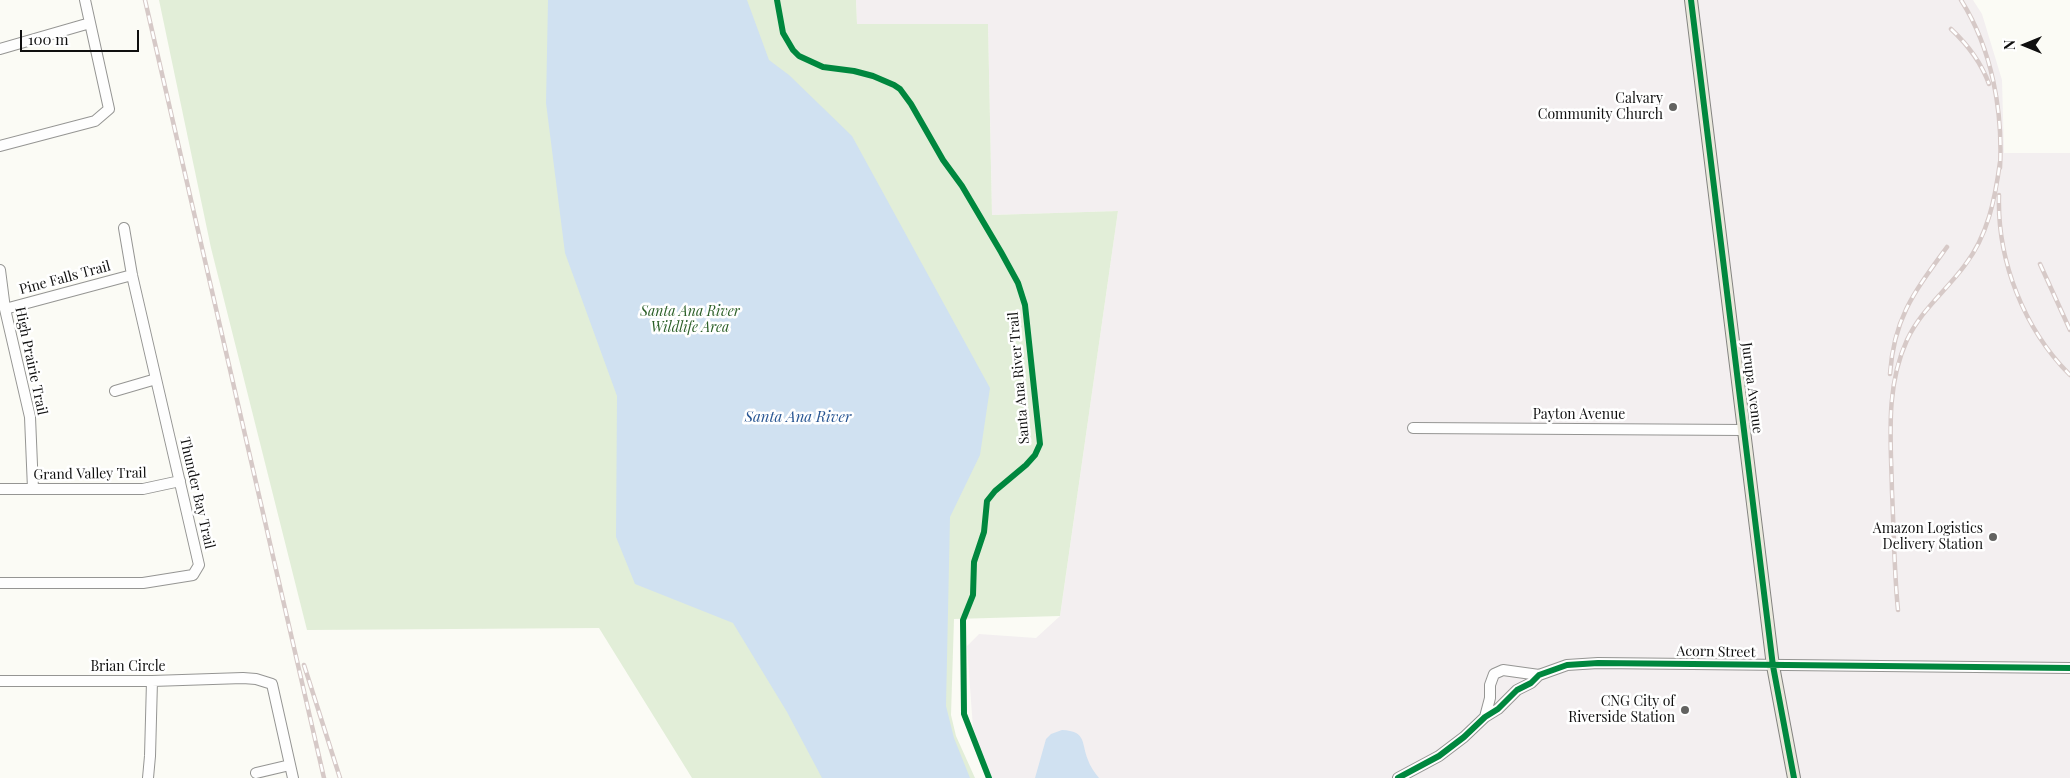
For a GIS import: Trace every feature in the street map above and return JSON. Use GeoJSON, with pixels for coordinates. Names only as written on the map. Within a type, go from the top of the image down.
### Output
{"type":"FeatureCollection","features":[{"type":"Feature","properties":{"kind":"main road","name":"Jurupa Avenue"},"geometry":{"type":"LineString","coordinates":[[1691,0],[1774,666],[1794,778]]}},
{"type":"Feature","properties":{"kind":"street"},"geometry":{"type":"LineString","coordinates":[[0,146],[96,121],[109,109],[85,0]]}},
{"type":"Feature","properties":{"kind":"street"},"geometry":{"type":"LineString","coordinates":[[0,49],[90,23]]}},
{"type":"Feature","properties":{"kind":"street","name":"Thunder Bay Trail"},"geometry":{"type":"LineString","coordinates":[[0,583],[143,583],[193,575],[199,566],[132,275],[124,228]]}},
{"type":"Feature","properties":{"kind":"street","name":"High Prairie Trail"},"geometry":{"type":"LineString","coordinates":[[0,270],[5,309],[30,416],[33,489]]}},
{"type":"Feature","properties":{"kind":"street","name":"Pine Falls Trail"},"geometry":{"type":"LineString","coordinates":[[5,309],[132,275]]}},
{"type":"Feature","properties":{"kind":"street"},"geometry":{"type":"LineString","coordinates":[[115,391],[156,380]]}},
{"type":"Feature","properties":{"kind":"street","name":"Payton Avenue"},"geometry":{"type":"LineString","coordinates":[[1413,428],[1744,430]]}},
{"type":"Feature","properties":{"kind":"street","name":"Grand Valley Trail"},"geometry":{"type":"LineString","coordinates":[[0,489],[143,489],[180,481]]}},
{"type":"Feature","properties":{"kind":"street","name":"Acorn Street"},"geometry":{"type":"LineString","coordinates":[[1398,778],[1438,756],[1464,737],[1498,709],[1517,690],[1531,683],[1539,675],[1560,666],[1588,663],[2070,668]]}},
{"type":"Feature","properties":{"kind":"street","name":"Acorn Street"},"geometry":{"type":"LineString","coordinates":[[1486,717],[1490,698],[1490,684],[1494,674],[1503,670],[1539,675]]}},
{"type":"Feature","properties":{"kind":"street","name":"Brian Circle"},"geometry":{"type":"LineString","coordinates":[[0,681],[256,679],[272,684],[290,765]]}},
{"type":"Feature","properties":{"kind":"street"},"geometry":{"type":"LineString","coordinates":[[148,778],[152,681]]}},
{"type":"Feature","properties":{"kind":"street"},"geometry":{"type":"LineString","coordinates":[[256,773],[290,765],[293,778]]}},
{"type":"Feature","properties":{"kind":"shaded area"},"geometry":{"type":"Polygon","coordinates":[[[856,0],[1973,0],[1982,14],[2002,80],[2004,153],[2070,153],[2070,778],[992,778],[973,728],[967,646],[979,634],[1036,638],[1060,616],[1118,211],[992,215],[988,24],[857,24],[856,0]]]}},
{"type":"Feature","properties":{"kind":"green space","name":"Santa Ana River Wildlife Area"},"geometry":{"type":"Polygon","coordinates":[[[159,0],[856,0],[857,24],[988,24],[992,215],[1118,211],[1060,616],[954,619],[951,715],[956,736],[975,778],[692,778],[599,628],[307,630],[211,248],[159,0]]]}},
{"type":"Feature","properties":{"kind":"water","name":"Santa Ana River"},"geometry":{"type":"Polygon","coordinates":[[[548,0],[747,0],[769,60],[789,75],[852,136],[990,388],[980,455],[950,517],[946,706],[954,738],[970,778],[822,778],[787,712],[733,623],[635,584],[616,537],[617,396],[565,253],[546,103],[548,0]]]}},
{"type":"Feature","properties":{"kind":"water"},"geometry":{"type":"Polygon","coordinates":[[[1062,730],[1079,735],[1089,762],[1099,778],[1035,778],[1046,739],[1051,734],[1062,730]]]}},
{"type":"Feature","properties":{"kind":"railway"},"geometry":{"type":"LineString","coordinates":[[145,0],[324,778]]}},
{"type":"Feature","properties":{"kind":"railway"},"geometry":{"type":"LineString","coordinates":[[1961,0],[1981,39],[1993,81],[2000,125],[2000,168]]}},
{"type":"Feature","properties":{"kind":"railway"},"geometry":{"type":"LineString","coordinates":[[1951,29],[1973,54],[1989,84]]}},
{"type":"Feature","properties":{"kind":"railway"},"geometry":{"type":"LineString","coordinates":[[1898,610],[1891,434],[1892,395],[1895,377],[1907,340],[1919,319],[1965,265],[1985,229],[1993,203],[2000,162]]}},
{"type":"Feature","properties":{"kind":"railway"},"geometry":{"type":"LineString","coordinates":[[1999,195],[2003,244],[2008,269],[2016,292],[2039,337],[2070,375]]}},
{"type":"Feature","properties":{"kind":"railway"},"geometry":{"type":"LineString","coordinates":[[1890,374],[1892,354],[1901,320],[1916,291],[1947,247]]}},
{"type":"Feature","properties":{"kind":"railway"},"geometry":{"type":"LineString","coordinates":[[2040,264],[2070,330]]}},
{"type":"Feature","properties":{"kind":"railway"},"geometry":{"type":"LineString","coordinates":[[304,665],[340,778]]}},
{"type":"Feature","properties":{"kind":"cycle path","name":"Santa Ana River Trail"},"geometry":{"type":"LineString","coordinates":[[777,0],[783,33],[799,56],[823,67],[854,71],[873,76],[900,89],[911,104],[943,160],[962,186],[1001,252],[1018,283],[1025,305],[1040,444],[1035,455],[1026,465],[995,491],[987,501],[984,532],[974,562],[973,595],[963,620],[964,714],[989,778]]}},
{"type":"Feature","properties":{"kind":"cycle path"},"geometry":{"type":"LineString","coordinates":[[1691,0],[1773,666],[1794,778]]}},
{"type":"Feature","properties":{"kind":"cycle path"},"geometry":{"type":"LineString","coordinates":[[1398,778],[1439,756],[1464,737],[1485,717],[1498,709],[1517,690],[1531,683],[1539,675],[1567,665],[1598,663],[2070,668]]}},
{"type":"Feature","properties":{"kind":"place","name":"Calvary Community Church"},"geometry":{"type":"Point","coordinates":[1673,107]}},
{"type":"Feature","properties":{"kind":"place","name":"Amazon Logistics Delivery Station"},"geometry":{"type":"Point","coordinates":[1993,537]}},
{"type":"Feature","properties":{"kind":"place","name":"CNG City of Riverside Station"},"geometry":{"type":"Point","coordinates":[1685,710]}}]}
